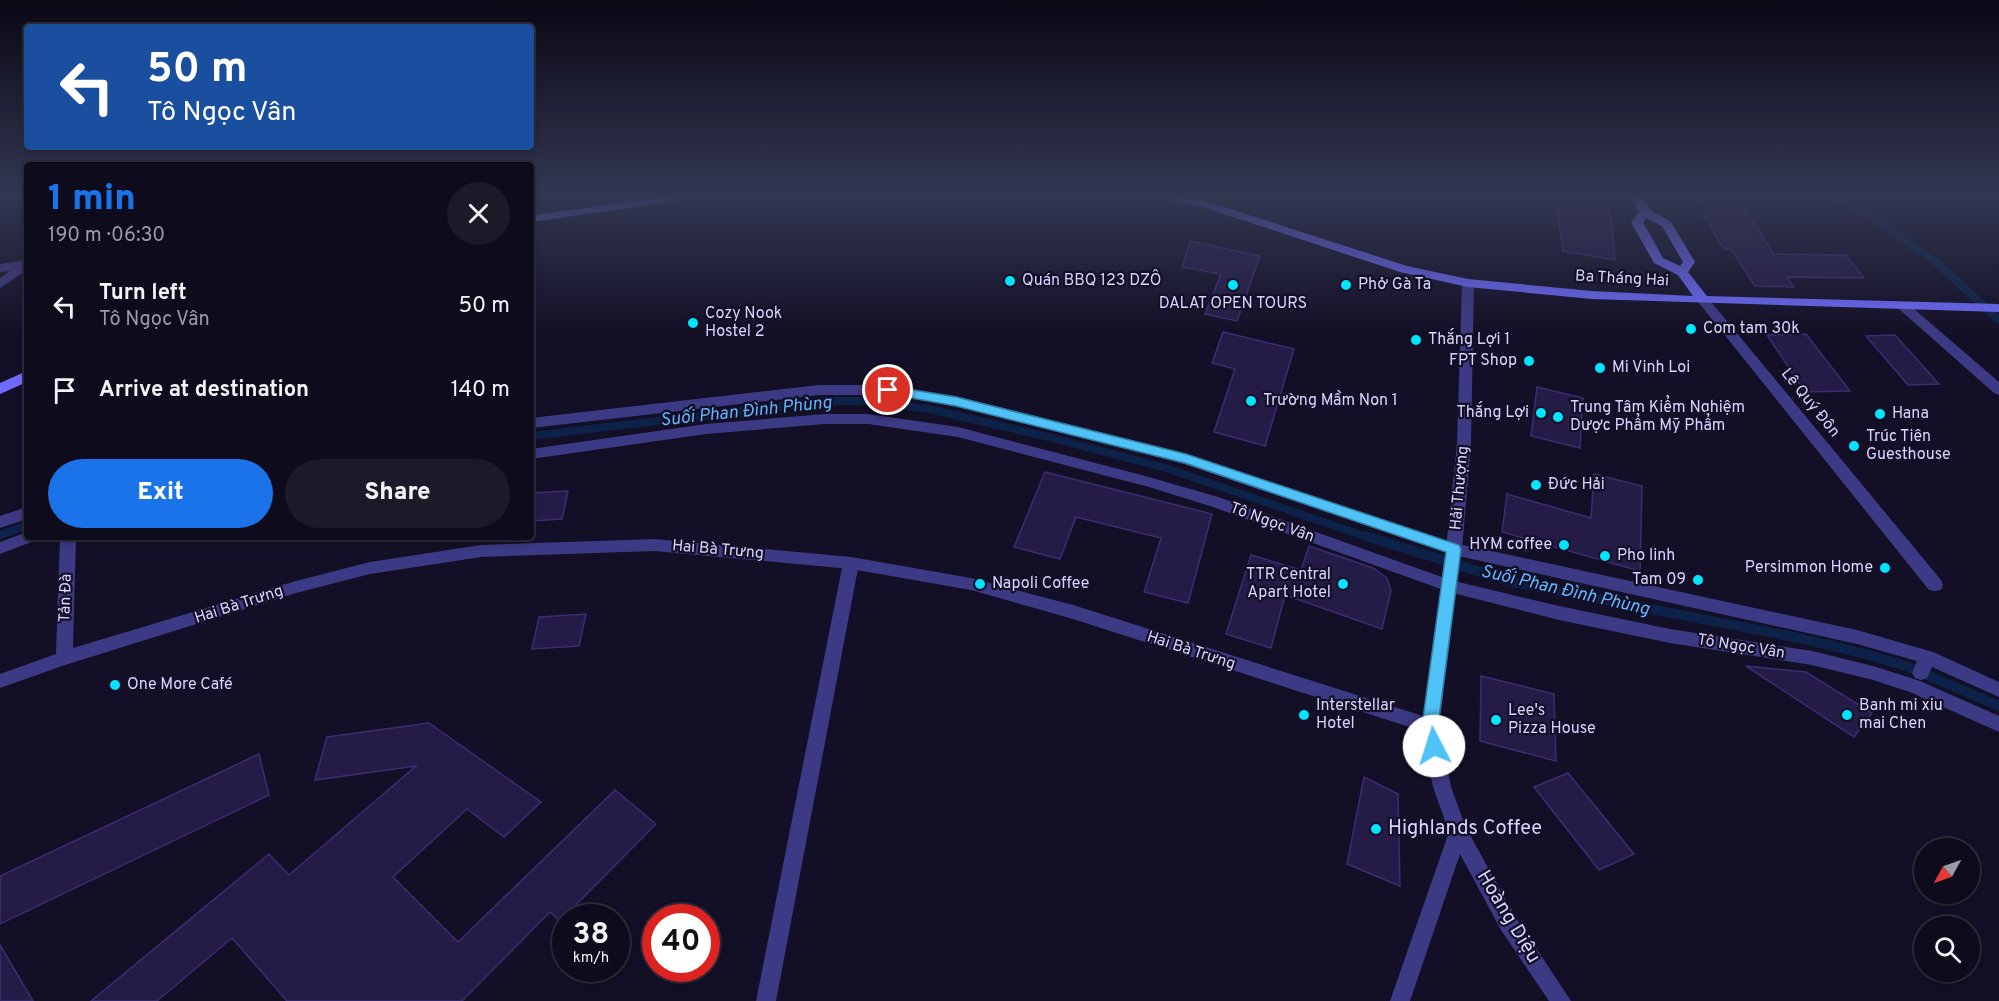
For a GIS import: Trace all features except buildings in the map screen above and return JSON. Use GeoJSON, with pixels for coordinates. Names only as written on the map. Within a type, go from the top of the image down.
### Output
{"type":"FeatureCollection","features":[{"type":"Feature","properties":{"kind":"main road","name":"Ba Tháng Hai"},"geometry":{"type":"LineString","coordinates":[[1320,242],[1404,269],[1468,284],[1592,295],[1999,308]]}},
{"type":"Feature","properties":{"kind":"main road"},"geometry":{"type":"LineString","coordinates":[[1648,242],[1658,260],[1682,272],[1704,300]]}},
{"type":"Feature","properties":{"kind":"main road"},"geometry":{"type":"LineString","coordinates":[[1677,242],[1689,262],[1682,272]]}},
{"type":"Feature","properties":{"kind":"main road"},"geometry":{"type":"LineString","coordinates":[[0,389],[24,377]]}},
{"type":"Feature","properties":{"kind":"street"},"geometry":{"type":"LineString","coordinates":[[0,268],[24,265]]}},
{"type":"Feature","properties":{"kind":"street"},"geometry":{"type":"LineString","coordinates":[[0,284],[24,266]]}},
{"type":"Feature","properties":{"kind":"street","name":"Hải Thượng"},"geometry":{"type":"LineString","coordinates":[[1458,832],[1442,787],[1430,726],[1454,549],[1464,443],[1468,284]]}},
{"type":"Feature","properties":{"kind":"street","name":"Lê Quý Đôn"},"geometry":{"type":"LineString","coordinates":[[1704,300],[1935,585]]}},
{"type":"Feature","properties":{"kind":"street"},"geometry":{"type":"LineString","coordinates":[[1903,306],[1999,390]]}},
{"type":"Feature","properties":{"kind":"street","name":"Tô Ngọc Vân"},"geometry":{"type":"LineString","coordinates":[[534,423],[819,390],[888,390],[956,401],[1186,459],[1454,549],[1857,637],[1924,664],[1999,690]]}},
{"type":"Feature","properties":{"kind":"street","name":"Tô Ngọc Vân"},"geometry":{"type":"LineString","coordinates":[[534,454],[706,429],[825,419],[868,419],[958,432],[1218,503],[1449,586],[1559,613],[1659,634],[1812,658],[1863,670],[1914,686],[1999,724]]}},
{"type":"Feature","properties":{"kind":"street"},"geometry":{"type":"LineString","coordinates":[[0,522],[24,514]]}},
{"type":"Feature","properties":{"kind":"street"},"geometry":{"type":"LineString","coordinates":[[0,548],[24,539]]}},
{"type":"Feature","properties":{"kind":"street","name":"Tản Đà"},"geometry":{"type":"LineString","coordinates":[[64,658],[68,540]]}},
{"type":"Feature","properties":{"kind":"street","name":"Hai Bà Trưng"},"geometry":{"type":"LineString","coordinates":[[0,681],[64,658],[296,586],[370,568],[481,551],[654,545],[851,563],[971,585],[1073,612],[1430,726]]}},
{"type":"Feature","properties":{"kind":"street"},"geometry":{"type":"LineString","coordinates":[[766,1001],[851,563]]}},
{"type":"Feature","properties":{"kind":"street"},"geometry":{"type":"LineString","coordinates":[[1400,1001],[1458,832]]}},
{"type":"Feature","properties":{"kind":"street","name":"Hoàng Diệu"},"geometry":{"type":"LineString","coordinates":[[1458,832],[1509,923],[1561,1001]]}},
{"type":"Feature","properties":{"kind":"waterway"},"geometry":{"type":"LineString","coordinates":[[1907,242],[1936,262],[1999,320]]}},
{"type":"Feature","properties":{"kind":"waterway","name":"Suối Phan Đình Phùng"},"geometry":{"type":"LineString","coordinates":[[534,436],[828,401],[867,401],[929,409],[1166,468],[1370,538]]}},
{"type":"Feature","properties":{"kind":"waterway","name":"Suối Phan Đình Phùng"},"geometry":{"type":"LineString","coordinates":[[0,535],[24,526]]}},
{"type":"Feature","properties":{"kind":"waterway","name":"Suối Phan Đình Phùng"},"geometry":{"type":"LineString","coordinates":[[1366,536],[1513,582],[1799,638],[1866,654],[1906,666],[1999,706]]}},
{"type":"Feature","properties":{"kind":"place","name":"Quán BBQ 123 DZÔ"},"geometry":{"type":"Point","coordinates":[1010,281]}},
{"type":"Feature","properties":{"kind":"place","name":"DALAT OPEN TOURS"},"geometry":{"type":"Point","coordinates":[1233,285]}},
{"type":"Feature","properties":{"kind":"place","name":"Phở Gà Ta"},"geometry":{"type":"Point","coordinates":[1346,285]}},
{"type":"Feature","properties":{"kind":"place","name":"Cozy Nook Hostel 2"},"geometry":{"type":"Point","coordinates":[693,323]}},
{"type":"Feature","properties":{"kind":"place","name":"Com tam 30k"},"geometry":{"type":"Point","coordinates":[1691,329]}},
{"type":"Feature","properties":{"kind":"place","name":"Thắng Lợi 1"},"geometry":{"type":"Point","coordinates":[1416,340]}},
{"type":"Feature","properties":{"kind":"place","name":"FPT Shop"},"geometry":{"type":"Point","coordinates":[1529,361]}},
{"type":"Feature","properties":{"kind":"place","name":"Mi Vinh Loi"},"geometry":{"type":"Point","coordinates":[1600,368]}},
{"type":"Feature","properties":{"kind":"place","name":"Trường Mầm Non 1"},"geometry":{"type":"Point","coordinates":[1251,401]}},
{"type":"Feature","properties":{"kind":"place","name":"Thắng Lợi"},"geometry":{"type":"Point","coordinates":[1541,413]}},
{"type":"Feature","properties":{"kind":"place","name":"Hana"},"geometry":{"type":"Point","coordinates":[1880,414]}},
{"type":"Feature","properties":{"kind":"place","name":"Trung Tâm Kiểm Nghiệm Dược Phẩm Mỹ Phẩm"},"geometry":{"type":"Point","coordinates":[1558,417]}},
{"type":"Feature","properties":{"kind":"place","name":"Trúc Tiên Guesthouse"},"geometry":{"type":"Point","coordinates":[1854,446]}},
{"type":"Feature","properties":{"kind":"place","name":"Đức Hải"},"geometry":{"type":"Point","coordinates":[1536,485]}},
{"type":"Feature","properties":{"kind":"place","name":"HYM coffee"},"geometry":{"type":"Point","coordinates":[1564,545]}},
{"type":"Feature","properties":{"kind":"place","name":"Pho linh"},"geometry":{"type":"Point","coordinates":[1605,556]}},
{"type":"Feature","properties":{"kind":"place","name":"Persimmon Home"},"geometry":{"type":"Point","coordinates":[1885,568]}},
{"type":"Feature","properties":{"kind":"place","name":"Tam 09"},"geometry":{"type":"Point","coordinates":[1698,580]}},
{"type":"Feature","properties":{"kind":"place","name":"Napoli Coffee"},"geometry":{"type":"Point","coordinates":[980,584]}},
{"type":"Feature","properties":{"kind":"place","name":"TTR Central Apart Hotel"},"geometry":{"type":"Point","coordinates":[1343,584]}},
{"type":"Feature","properties":{"kind":"place","name":"One More Café"},"geometry":{"type":"Point","coordinates":[115,685]}},
{"type":"Feature","properties":{"kind":"place","name":"Interstellar Hotel"},"geometry":{"type":"Point","coordinates":[1304,715]}},
{"type":"Feature","properties":{"kind":"place","name":"Banh mi xiu mai Chen"},"geometry":{"type":"Point","coordinates":[1847,715]}},
{"type":"Feature","properties":{"kind":"place","name":"Lee's Pizza House"},"geometry":{"type":"Point","coordinates":[1496,720]}},
{"type":"Feature","properties":{"kind":"place","name":"Highlands Coffee"},"geometry":{"type":"Point","coordinates":[1376,829]}},
{"type":"Feature","properties":{"kind":"route"},"geometry":{"type":"LineString","coordinates":[[888,390],[956,401],[1186,459],[1454,549],[1430,726],[1434,746]]}}]}
